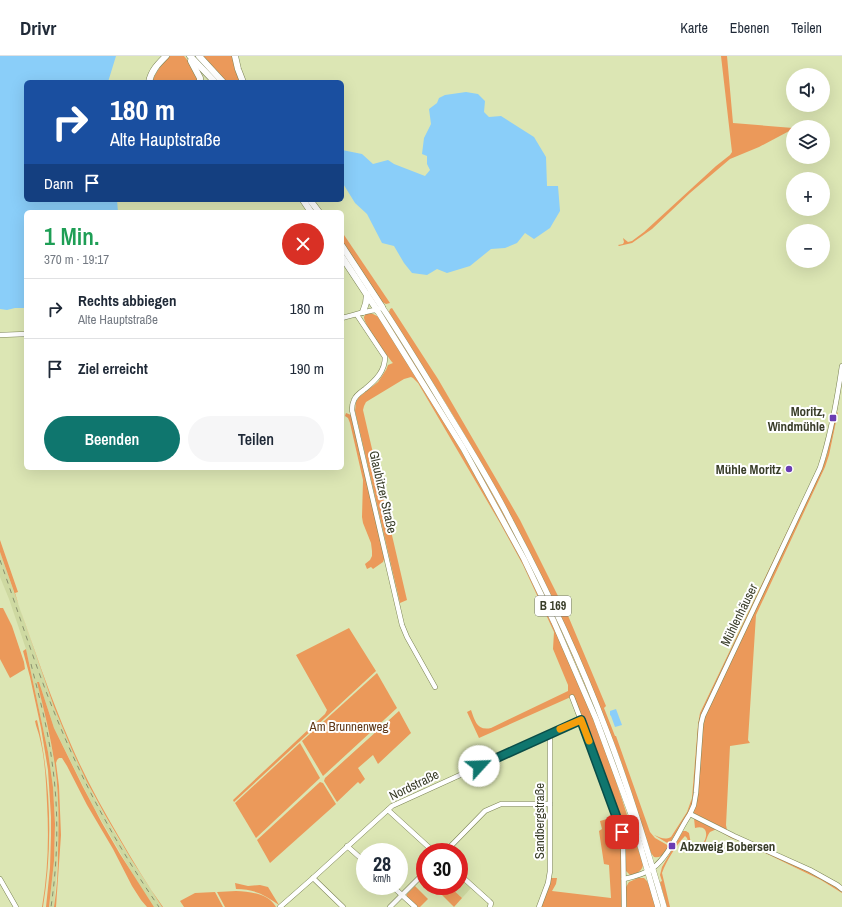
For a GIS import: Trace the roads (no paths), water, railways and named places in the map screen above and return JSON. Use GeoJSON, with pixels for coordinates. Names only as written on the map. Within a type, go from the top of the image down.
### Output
{"type":"FeatureCollection","features":[{"type":"Feature","properties":{"kind":"highway"},"geometry":{"type":"LineString","coordinates":[[149,80],[154,69],[166,56]]}},
{"type":"Feature","properties":{"kind":"highway"},"geometry":{"type":"LineString","coordinates":[[189,56],[200,80]]}},
{"type":"Feature","properties":{"kind":"highway"},"geometry":{"type":"LineString","coordinates":[[189,56],[213,80]]}},
{"type":"Feature","properties":{"kind":"highway"},"geometry":{"type":"LineString","coordinates":[[199,56],[221,80]]}},
{"type":"Feature","properties":{"kind":"highway"},"geometry":{"type":"LineString","coordinates":[[235,56],[242,80]]}},
{"type":"Feature","properties":{"kind":"highway","name":"B 169"},"geometry":{"type":"LineString","coordinates":[[344,249],[380,308]]}},
{"type":"Feature","properties":{"kind":"highway","name":"B 169"},"geometry":{"type":"LineString","coordinates":[[344,260],[367,294],[380,308]]}},
{"type":"Feature","properties":{"kind":"highway"},"geometry":{"type":"LineString","coordinates":[[363,312],[367,294]]}},
{"type":"Feature","properties":{"kind":"main road","name":"B 169"},"geometry":{"type":"LineString","coordinates":[[380,308],[463,448],[524,559],[554,622],[596,719],[664,907]]}},
{"type":"Feature","properties":{"kind":"main road","name":"B 169"},"geometry":{"type":"LineString","coordinates":[[650,869],[658,907]]}},
{"type":"Feature","properties":{"kind":"street"},"geometry":{"type":"LineString","coordinates":[[344,318],[380,308]]}},
{"type":"Feature","properties":{"kind":"street","name":"Glaubitzer Straße"},"geometry":{"type":"LineString","coordinates":[[357,315],[385,357],[385,362],[376,380],[354,400],[352,410],[402,625],[407,637],[435,687]]}},
{"type":"Feature","properties":{"kind":"street"},"geometry":{"type":"LineString","coordinates":[[0,334],[24,334]]}},
{"type":"Feature","properties":{"kind":"street","name":"Mühlenhäuser"},"geometry":{"type":"LineString","coordinates":[[650,869],[662,859],[694,805],[703,716],[820,468],[825,455],[835,410],[842,366]]}},
{"type":"Feature","properties":{"kind":"street"},"geometry":{"type":"LineString","coordinates":[[572,697],[622,832],[624,845],[624,907]]}},
{"type":"Feature","properties":{"kind":"street","name":"Nordstraße"},"geometry":{"type":"LineString","coordinates":[[280,907],[314,878],[392,806],[581,720]]}},
{"type":"Feature","properties":{"kind":"street","name":"Sandbergstraße"},"geometry":{"type":"LineString","coordinates":[[539,907],[546,891],[549,876],[549,734]]}},
{"type":"Feature","properties":{"kind":"street"},"geometry":{"type":"LineString","coordinates":[[454,843],[485,811],[501,804],[550,804]]}},
{"type":"Feature","properties":{"kind":"street"},"geometry":{"type":"LineString","coordinates":[[388,810],[424,843]]}},
{"type":"Feature","properties":{"kind":"street"},"geometry":{"type":"LineString","coordinates":[[690,814],[734,836],[810,870],[842,889]]}},
{"type":"Feature","properties":{"kind":"street"},"geometry":{"type":"LineString","coordinates":[[347,846],[356,854]]}},
{"type":"Feature","properties":{"kind":"street"},"geometry":{"type":"LineString","coordinates":[[624,879],[650,869]]}},
{"type":"Feature","properties":{"kind":"street"},"geometry":{"type":"LineString","coordinates":[[314,878],[343,907]]}},
{"type":"Feature","properties":{"kind":"street"},"geometry":{"type":"LineString","coordinates":[[0,880],[16,907]]}},
{"type":"Feature","properties":{"kind":"street"},"geometry":{"type":"LineString","coordinates":[[408,889],[416,881]]}},
{"type":"Feature","properties":{"kind":"street"},"geometry":{"type":"LineString","coordinates":[[468,882],[491,903],[490,907]]}},
{"type":"Feature","properties":{"kind":"street"},"geometry":{"type":"LineString","coordinates":[[390,907],[402,895],[415,907]]}},
{"type":"Feature","properties":{"kind":"water"},"geometry":{"type":"Polygon","coordinates":[[[0,56],[116,56],[109,80],[24,80],[24,202],[117,202],[118,210],[24,210],[24,308],[7,310],[0,309],[0,56]]]}},
{"type":"Feature","properties":{"kind":"water"},"geometry":{"type":"Polygon","coordinates":[[[466,92],[478,94],[485,101],[484,112],[489,117],[501,116],[534,137],[546,157],[547,186],[558,186],[560,211],[550,228],[534,239],[525,233],[517,243],[505,248],[491,249],[470,266],[447,273],[437,269],[427,275],[412,273],[394,246],[382,243],[367,214],[355,203],[344,185],[344,150],[362,154],[373,164],[388,160],[394,164],[425,176],[430,170],[427,164],[427,156],[422,154],[424,138],[431,124],[429,109],[437,103],[439,98],[445,95],[466,92]]]}},
{"type":"Feature","properties":{"kind":"water"},"geometry":{"type":"Polygon","coordinates":[[[616,709],[622,725],[615,727],[610,711],[616,709]]]}},
{"type":"Feature","properties":{"kind":"railway"},"geometry":{"type":"LineString","coordinates":[[0,560],[45,689],[72,754],[106,822],[131,865],[159,907]]}},
{"type":"Feature","properties":{"kind":"railway"},"geometry":{"type":"LineString","coordinates":[[31,664],[48,737],[56,798],[57,834],[51,907]]}},
{"type":"Feature","properties":{"kind":"place","name":"Moritz, Windmühle"},"geometry":{"type":"Point","coordinates":[833,418]}},
{"type":"Feature","properties":{"kind":"place","name":"Mühle Moritz"},"geometry":{"type":"Point","coordinates":[789,469]}},
{"type":"Feature","properties":{"kind":"place","name":"Abzweig Bobersen"},"geometry":{"type":"Point","coordinates":[672,846]}},
{"type":"Feature","properties":{"kind":"park label","name":"Am Brunnenweg"},"geometry":{"type":"Point","coordinates":[349,726]}}]}
